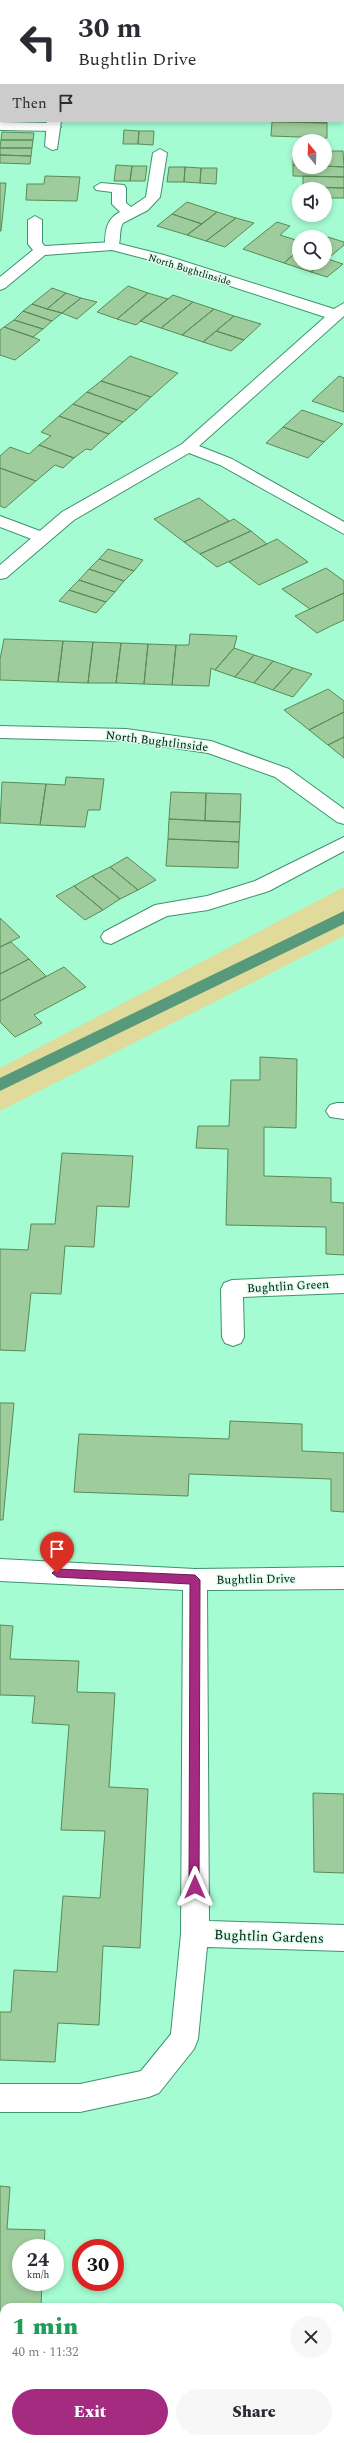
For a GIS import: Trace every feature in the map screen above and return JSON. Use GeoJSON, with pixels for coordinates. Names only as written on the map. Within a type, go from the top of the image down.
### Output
{"type":"FeatureCollection","features":[{"type":"Feature","properties":{"kind":"street"},"geometry":{"type":"LineString","coordinates":[[0,126],[54,124],[52,146]]}},
{"type":"Feature","properties":{"kind":"street"},"geometry":{"type":"LineString","coordinates":[[112,246],[111,232],[116,220],[150,201],[154,194],[160,152]]}},
{"type":"Feature","properties":{"kind":"street"},"geometry":{"type":"LineString","coordinates":[[101,187],[119,188],[119,204],[129,212]]}},
{"type":"Feature","properties":{"kind":"street"},"geometry":{"type":"LineString","coordinates":[[0,285],[41,251],[35,244],[35,220]]}},
{"type":"Feature","properties":{"kind":"street","name":"North Bughtlinside"},"geometry":{"type":"LineString","coordinates":[[41,251],[112,246],[160,258],[340,311]]}},
{"type":"Feature","properties":{"kind":"street","name":"North Bughtlinside"},"geometry":{"type":"LineString","coordinates":[[4,567],[68,516],[188,447],[340,311]]}},
{"type":"Feature","properties":{"kind":"street"},"geometry":{"type":"LineString","coordinates":[[188,447],[226,462],[342,525]]}},
{"type":"Feature","properties":{"kind":"street"},"geometry":{"type":"LineString","coordinates":[[0,521],[42,538]]}},
{"type":"Feature","properties":{"kind":"street","name":"North Bughtlinside"},"geometry":{"type":"LineString","coordinates":[[0,732],[126,735],[211,747],[282,773],[344,818]]}},
{"type":"Feature","properties":{"kind":"street"},"geometry":{"type":"LineString","coordinates":[[112,937],[162,910],[208,903],[262,886],[344,844]]}},
{"type":"Feature","properties":{"kind":"street","name":"Bughtlin Green"},"geometry":{"type":"LineString","coordinates":[[233,1337],[232,1289],[344,1284]]}},
{"type":"Feature","properties":{"kind":"street","name":"Bughtlin Drive"},"geometry":{"type":"LineString","coordinates":[[0,1570],[195,1580],[344,1578]]}},
{"type":"Feature","properties":{"kind":"street"},"geometry":{"type":"LineString","coordinates":[[0,2098],[80,2098],[149,2083],[184,2038],[195,1934],[195,1580]]}},
{"type":"Feature","properties":{"kind":"street","name":"Bughtlin Gardens"},"geometry":{"type":"LineString","coordinates":[[195,1934],[344,1938]]}},
{"type":"Feature","properties":{"kind":"shaded area"},"geometry":{"type":"Polygon","coordinates":[[[344,887],[344,936],[0,1111],[0,1068],[344,887]]]}},
{"type":"Feature","properties":{"kind":"building"},"geometry":{"type":"Polygon","coordinates":[[[272,122],[327,123],[327,134],[292,134],[292,137],[271,136],[272,122]]]}},
{"type":"Feature","properties":{"kind":"building"},"geometry":{"type":"Polygon","coordinates":[[[300,122],[327,122],[327,123],[300,122]]]}},
{"type":"Feature","properties":{"kind":"building"},"geometry":{"type":"Polygon","coordinates":[[[124,130],[139,131],[138,144],[123,144],[124,130]]]}},
{"type":"Feature","properties":{"kind":"building"},"geometry":{"type":"Polygon","coordinates":[[[139,131],[154,131],[153,145],[138,144],[139,131]]]}},
{"type":"Feature","properties":{"kind":"building"},"geometry":{"type":"Polygon","coordinates":[[[2,132],[34,133],[33,140],[1,140],[2,132]]]}},
{"type":"Feature","properties":{"kind":"building"},"geometry":{"type":"Polygon","coordinates":[[[1,140],[33,140],[32,148],[0,148],[1,140]]]}},
{"type":"Feature","properties":{"kind":"building"},"geometry":{"type":"Polygon","coordinates":[[[0,148],[32,148],[31,156],[0,155],[0,148]]]}},
{"type":"Feature","properties":{"kind":"building"},"geometry":{"type":"Polygon","coordinates":[[[332,151],[343,151],[344,167],[332,166],[332,151]]]}},
{"type":"Feature","properties":{"kind":"building"},"geometry":{"type":"Polygon","coordinates":[[[0,155],[31,156],[30,164],[0,163],[0,155]]]}},
{"type":"Feature","properties":{"kind":"building"},"geometry":{"type":"Polygon","coordinates":[[[116,165],[132,166],[130,181],[114,181],[116,165]]]}},
{"type":"Feature","properties":{"kind":"building"},"geometry":{"type":"Polygon","coordinates":[[[132,166],[147,166],[145,181],[130,181],[132,166]]]}},
{"type":"Feature","properties":{"kind":"building"},"geometry":{"type":"Polygon","coordinates":[[[169,167],[185,167],[184,182],[167,182],[169,167]]]}},
{"type":"Feature","properties":{"kind":"building"},"geometry":{"type":"Polygon","coordinates":[[[185,167],[201,168],[200,183],[184,182],[185,167]]]}},
{"type":"Feature","properties":{"kind":"building"},"geometry":{"type":"Polygon","coordinates":[[[332,167],[344,167],[344,177],[293,176],[293,174],[332,174],[332,167]]]}},
{"type":"Feature","properties":{"kind":"building"},"geometry":{"type":"Polygon","coordinates":[[[201,168],[217,168],[216,184],[200,183],[201,168]]]}},
{"type":"Feature","properties":{"kind":"building"},"geometry":{"type":"Polygon","coordinates":[[[45,176],[80,177],[77,201],[26,200],[27,184],[44,184],[45,176]]]}},
{"type":"Feature","properties":{"kind":"building"},"geometry":{"type":"Polygon","coordinates":[[[303,176],[344,177],[344,188],[332,188],[332,182],[303,182],[303,176]]]}},
{"type":"Feature","properties":{"kind":"building"},"geometry":{"type":"Polygon","coordinates":[[[0,183],[6,183],[1,231],[0,231],[0,183]]]}},
{"type":"Feature","properties":{"kind":"building"},"geometry":{"type":"Polygon","coordinates":[[[332,188],[344,188],[344,198],[332,198],[332,188]]]}},
{"type":"Feature","properties":{"kind":"building"},"geometry":{"type":"Polygon","coordinates":[[[187,202],[217,212],[202,224],[172,214],[187,202]]]}},
{"type":"Feature","properties":{"kind":"building"},"geometry":{"type":"Polygon","coordinates":[[[217,212],[236,218],[206,241],[187,235],[217,212]]]}},
{"type":"Feature","properties":{"kind":"building"},"geometry":{"type":"Polygon","coordinates":[[[172,214],[202,224],[187,235],[157,226],[172,214]]]}},
{"type":"Feature","properties":{"kind":"building"},"geometry":{"type":"Polygon","coordinates":[[[236,218],[254,223],[225,247],[206,241],[236,218]]]}},
{"type":"Feature","properties":{"kind":"building"},"geometry":{"type":"Polygon","coordinates":[[[277,222],[290,226],[280,235],[292,239],[292,256],[284,263],[243,249],[277,222]]]}},
{"type":"Feature","properties":{"kind":"building"},"geometry":{"type":"Polygon","coordinates":[[[332,238],[344,242],[344,245],[332,255],[332,238]]]}},
{"type":"Feature","properties":{"kind":"building"},"geometry":{"type":"Polygon","coordinates":[[[292,256],[292,266],[284,263],[292,256]]]}},
{"type":"Feature","properties":{"kind":"building"},"geometry":{"type":"Polygon","coordinates":[[[332,260],[343,264],[327,277],[311,272],[314,270],[332,270],[332,260]]]}},
{"type":"Feature","properties":{"kind":"building"},"geometry":{"type":"Polygon","coordinates":[[[128,286],[148,293],[117,319],[97,312],[128,286]]]}},
{"type":"Feature","properties":{"kind":"building"},"geometry":{"type":"Polygon","coordinates":[[[52,288],[66,293],[47,309],[32,304],[52,288]]]}},
{"type":"Feature","properties":{"kind":"building"},"geometry":{"type":"Polygon","coordinates":[[[66,293],[81,298],[62,313],[47,309],[66,293]]]}},
{"type":"Feature","properties":{"kind":"building"},"geometry":{"type":"Polygon","coordinates":[[[148,293],[168,299],[136,325],[117,319],[148,293]]]}},
{"type":"Feature","properties":{"kind":"building"},"geometry":{"type":"Polygon","coordinates":[[[173,295],[193,302],[161,328],[140,321],[173,295]]]}},
{"type":"Feature","properties":{"kind":"building"},"geometry":{"type":"Polygon","coordinates":[[[81,298],[97,302],[77,319],[62,313],[81,298]]]}},
{"type":"Feature","properties":{"kind":"building"},"geometry":{"type":"Polygon","coordinates":[[[193,302],[214,309],[182,335],[161,328],[193,302]]]}},
{"type":"Feature","properties":{"kind":"building"},"geometry":{"type":"Polygon","coordinates":[[[32,304],[62,313],[52,321],[23,311],[32,304]]]}},
{"type":"Feature","properties":{"kind":"building"},"geometry":{"type":"Polygon","coordinates":[[[214,309],[234,316],[203,342],[182,335],[214,309]]]}},
{"type":"Feature","properties":{"kind":"building"},"geometry":{"type":"Polygon","coordinates":[[[23,311],[52,321],[43,329],[14,320],[23,311]]]}},
{"type":"Feature","properties":{"kind":"building"},"geometry":{"type":"Polygon","coordinates":[[[234,316],[261,324],[244,340],[216,331],[234,316]]]}},
{"type":"Feature","properties":{"kind":"building"},"geometry":{"type":"Polygon","coordinates":[[[14,320],[43,329],[33,337],[4,327],[14,320]]]}},
{"type":"Feature","properties":{"kind":"building"},"geometry":{"type":"Polygon","coordinates":[[[4,327],[40,340],[15,360],[0,355],[0,330],[4,327]]]}},
{"type":"Feature","properties":{"kind":"building"},"geometry":{"type":"Polygon","coordinates":[[[216,331],[244,340],[231,351],[203,342],[216,331]]]}},
{"type":"Feature","properties":{"kind":"building"},"geometry":{"type":"Polygon","coordinates":[[[130,356],[178,373],[151,397],[101,381],[130,356]]]}},
{"type":"Feature","properties":{"kind":"building"},"geometry":{"type":"Polygon","coordinates":[[[339,376],[344,378],[344,412],[312,401],[339,376]]]}},
{"type":"Feature","properties":{"kind":"building"},"geometry":{"type":"Polygon","coordinates":[[[101,381],[151,397],[137,410],[87,392],[101,381]]]}},
{"type":"Feature","properties":{"kind":"building"},"geometry":{"type":"Polygon","coordinates":[[[87,392],[137,410],[123,422],[73,404],[87,392]]]}},
{"type":"Feature","properties":{"kind":"building"},"geometry":{"type":"Polygon","coordinates":[[[73,404],[123,422],[109,434],[59,416],[73,404]]]}},
{"type":"Feature","properties":{"kind":"building"},"geometry":{"type":"Polygon","coordinates":[[[302,410],[343,424],[324,442],[283,427],[302,410]]]}},
{"type":"Feature","properties":{"kind":"building"},"geometry":{"type":"Polygon","coordinates":[[[59,416],[109,434],[91,450],[86,449],[74,458],[39,445],[51,436],[41,432],[59,416]]]}},
{"type":"Feature","properties":{"kind":"building"},"geometry":{"type":"Polygon","coordinates":[[[283,427],[324,442],[308,458],[266,443],[283,427]]]}},
{"type":"Feature","properties":{"kind":"building"},"geometry":{"type":"Polygon","coordinates":[[[39,445],[74,458],[63,468],[55,465],[36,481],[0,468],[0,456],[10,447],[29,454],[39,445]]]}},
{"type":"Feature","properties":{"kind":"building"},"geometry":{"type":"Polygon","coordinates":[[[0,468],[36,481],[5,508],[0,506],[0,468]]]}},
{"type":"Feature","properties":{"kind":"building"},"geometry":{"type":"Polygon","coordinates":[[[199,498],[229,521],[184,542],[154,519],[199,498]]]}},
{"type":"Feature","properties":{"kind":"building"},"geometry":{"type":"Polygon","coordinates":[[[234,519],[251,531],[200,554],[184,542],[234,519]]]}},
{"type":"Feature","properties":{"kind":"building"},"geometry":{"type":"Polygon","coordinates":[[[251,531],[267,544],[217,567],[200,554],[251,531]]]}},
{"type":"Feature","properties":{"kind":"building"},"geometry":{"type":"Polygon","coordinates":[[[277,539],[308,562],[259,585],[229,562],[277,539]]]}},
{"type":"Feature","properties":{"kind":"building"},"geometry":{"type":"Polygon","coordinates":[[[108,549],[143,560],[134,571],[99,559],[108,549]]]}},
{"type":"Feature","properties":{"kind":"building"},"geometry":{"type":"Polygon","coordinates":[[[99,559],[134,571],[124,581],[89,569],[99,559]]]}},
{"type":"Feature","properties":{"kind":"building"},"geometry":{"type":"Polygon","coordinates":[[[326,568],[344,581],[344,593],[310,609],[282,589],[326,568]]]}},
{"type":"Feature","properties":{"kind":"building"},"geometry":{"type":"Polygon","coordinates":[[[89,569],[124,581],[115,592],[79,580],[89,569]]]}},
{"type":"Feature","properties":{"kind":"building"},"geometry":{"type":"Polygon","coordinates":[[[79,580],[115,592],[106,602],[69,590],[79,580]]]}},
{"type":"Feature","properties":{"kind":"building"},"geometry":{"type":"Polygon","coordinates":[[[69,590],[106,602],[96,613],[59,601],[69,590]]]}},
{"type":"Feature","properties":{"kind":"building"},"geometry":{"type":"Polygon","coordinates":[[[344,593],[344,620],[317,633],[295,616],[344,593]]]}},
{"type":"Feature","properties":{"kind":"building"},"geometry":{"type":"Polygon","coordinates":[[[190,634],[237,636],[234,648],[215,670],[211,668],[209,686],[172,685],[176,645],[189,645],[190,634]]]}},
{"type":"Feature","properties":{"kind":"building"},"geometry":{"type":"Polygon","coordinates":[[[4,639],[63,641],[58,682],[0,680],[0,659],[4,639]]]}},
{"type":"Feature","properties":{"kind":"building"},"geometry":{"type":"Polygon","coordinates":[[[63,641],[93,642],[88,683],[58,682],[63,641]]]}},
{"type":"Feature","properties":{"kind":"building"},"geometry":{"type":"Polygon","coordinates":[[[93,642],[121,643],[116,683],[88,683],[93,642]]]}},
{"type":"Feature","properties":{"kind":"building"},"geometry":{"type":"Polygon","coordinates":[[[121,643],[148,644],[144,684],[116,683],[121,643]]]}},
{"type":"Feature","properties":{"kind":"building"},"geometry":{"type":"Polygon","coordinates":[[[148,644],[176,645],[172,685],[144,684],[148,644]]]}},
{"type":"Feature","properties":{"kind":"building"},"geometry":{"type":"Polygon","coordinates":[[[234,648],[254,655],[235,677],[215,670],[234,648]]]}},
{"type":"Feature","properties":{"kind":"building"},"geometry":{"type":"Polygon","coordinates":[[[254,655],[273,661],[254,683],[235,677],[254,655]]]}},
{"type":"Feature","properties":{"kind":"building"},"geometry":{"type":"Polygon","coordinates":[[[273,661],[293,668],[273,690],[254,683],[273,661]]]}},
{"type":"Feature","properties":{"kind":"building"},"geometry":{"type":"Polygon","coordinates":[[[293,668],[312,674],[293,697],[273,690],[293,668]]]}},
{"type":"Feature","properties":{"kind":"building"},"geometry":{"type":"Polygon","coordinates":[[[328,689],[344,701],[344,712],[309,730],[284,710],[328,689]]]}},
{"type":"Feature","properties":{"kind":"building"},"geometry":{"type":"Polygon","coordinates":[[[344,712],[344,737],[328,745],[309,730],[344,712]]]}},
{"type":"Feature","properties":{"kind":"building"},"geometry":{"type":"Polygon","coordinates":[[[344,737],[344,758],[328,745],[344,737]]]}},
{"type":"Feature","properties":{"kind":"building"},"geometry":{"type":"Polygon","coordinates":[[[66,777],[104,779],[100,810],[88,810],[85,827],[40,825],[46,784],[65,785],[66,777]]]}},
{"type":"Feature","properties":{"kind":"building"},"geometry":{"type":"Polygon","coordinates":[[[2,782],[46,784],[40,825],[0,823],[2,782]]]}},
{"type":"Feature","properties":{"kind":"building"},"geometry":{"type":"Polygon","coordinates":[[[171,792],[206,793],[205,821],[169,819],[171,792]]]}},
{"type":"Feature","properties":{"kind":"building"},"geometry":{"type":"Polygon","coordinates":[[[206,793],[241,794],[240,822],[205,821],[206,793]]]}},
{"type":"Feature","properties":{"kind":"building"},"geometry":{"type":"Polygon","coordinates":[[[169,819],[240,822],[239,842],[168,839],[169,819]]]}},
{"type":"Feature","properties":{"kind":"building"},"geometry":{"type":"Polygon","coordinates":[[[168,839],[239,842],[238,868],[166,866],[168,839]]]}},
{"type":"Feature","properties":{"kind":"building"},"geometry":{"type":"Polygon","coordinates":[[[127,857],[156,880],[138,890],[110,867],[127,857]]]}},
{"type":"Feature","properties":{"kind":"building"},"geometry":{"type":"Polygon","coordinates":[[[110,867],[138,890],[120,899],[92,876],[110,867]]]}},
{"type":"Feature","properties":{"kind":"building"},"geometry":{"type":"Polygon","coordinates":[[[92,876],[120,899],[103,910],[74,886],[92,876]]]}},
{"type":"Feature","properties":{"kind":"building"},"geometry":{"type":"Polygon","coordinates":[[[74,886],[103,910],[85,920],[56,896],[74,886]]]}},
{"type":"Feature","properties":{"kind":"building"},"geometry":{"type":"Polygon","coordinates":[[[0,918],[20,937],[0,947],[0,918]]]}},
{"type":"Feature","properties":{"kind":"building"},"geometry":{"type":"Polygon","coordinates":[[[11,942],[29,959],[0,974],[0,947],[11,942]]]}},
{"type":"Feature","properties":{"kind":"building"},"geometry":{"type":"Polygon","coordinates":[[[29,959],[46,976],[0,1001],[0,974],[29,959]]]}},
{"type":"Feature","properties":{"kind":"building"},"geometry":{"type":"Polygon","coordinates":[[[64,967],[86,987],[34,1015],[42,1023],[15,1037],[0,1022],[0,1001],[64,967]]]}},
{"type":"Feature","properties":{"kind":"building"},"geometry":{"type":"Polygon","coordinates":[[[260,1057],[297,1059],[296,1128],[264,1127],[264,1176],[331,1178],[331,1202],[344,1203],[344,1255],[326,1254],[326,1227],[226,1225],[228,1149],[196,1148],[198,1126],[229,1126],[231,1080],[260,1080],[260,1057]]]}},
{"type":"Feature","properties":{"kind":"building"},"geometry":{"type":"Polygon","coordinates":[[[62,1153],[133,1156],[129,1207],[97,1206],[94,1247],[65,1246],[61,1294],[31,1293],[25,1351],[0,1350],[0,1249],[28,1250],[31,1224],[55,1224],[62,1153]]]}},
{"type":"Feature","properties":{"kind":"building"},"geometry":{"type":"Polygon","coordinates":[[[0,1403],[14,1403],[3,1520],[0,1520],[0,1403]]]}},
{"type":"Feature","properties":{"kind":"building"},"geometry":{"type":"Polygon","coordinates":[[[230,1421],[302,1424],[302,1451],[344,1453],[344,1512],[331,1511],[331,1479],[189,1474],[188,1496],[74,1492],[79,1434],[229,1439],[230,1421]]]}},
{"type":"Feature","properties":{"kind":"building"},"geometry":{"type":"Polygon","coordinates":[[[0,1625],[13,1626],[10,1659],[79,1661],[77,1692],[115,1693],[109,1787],[148,1789],[140,1948],[103,1946],[99,2025],[58,2023],[55,2062],[0,2060],[0,2012],[11,2012],[14,1970],[57,1972],[63,1896],[100,1898],[105,1831],[61,1830],[69,1725],[32,1723],[35,1696],[0,1695],[0,1625]]]}},
{"type":"Feature","properties":{"kind":"building"},"geometry":{"type":"Polygon","coordinates":[[[313,1793],[344,1794],[344,1873],[314,1872],[313,1793]]]}},
{"type":"Feature","properties":{"kind":"building"},"geometry":{"type":"Polygon","coordinates":[[[0,2186],[10,2187],[7,2229],[45,2230],[44,2239],[12,2239],[12,2291],[42,2291],[41,2303],[0,2303],[0,2186]]]}},
{"type":"Feature","properties":{"kind":"waterway"},"geometry":{"type":"LineString","coordinates":[[0,1085],[344,917]]}},
{"type":"Feature","properties":{"kind":"route"},"geometry":{"type":"LineString","coordinates":[[57,1573],[195,1580],[195,1887]]}}]}
